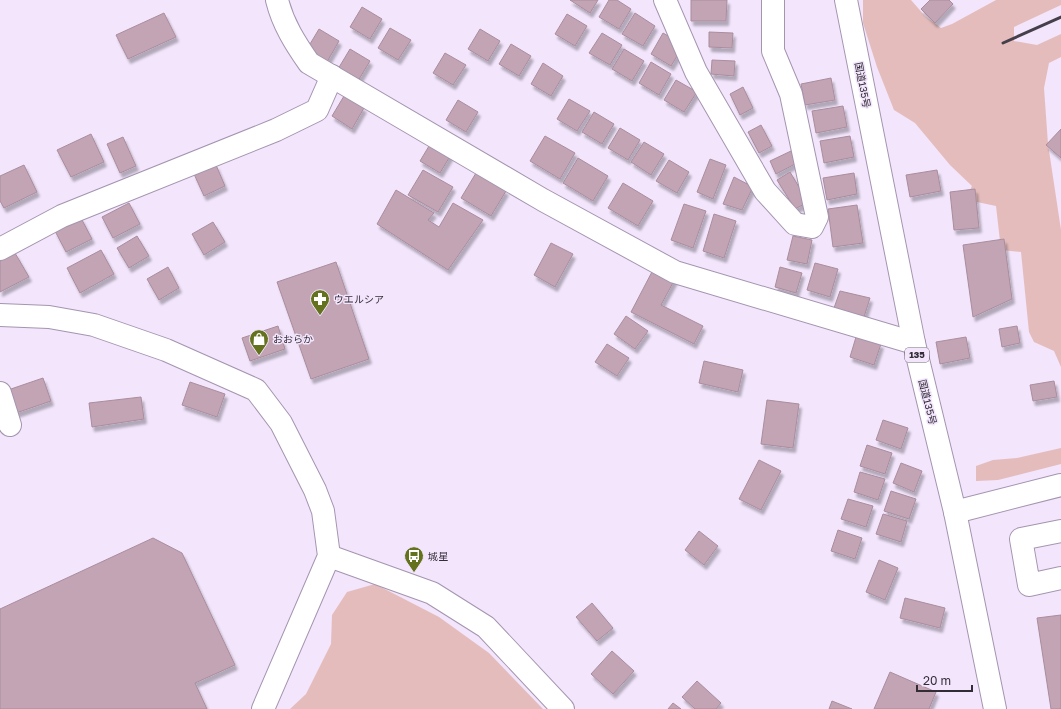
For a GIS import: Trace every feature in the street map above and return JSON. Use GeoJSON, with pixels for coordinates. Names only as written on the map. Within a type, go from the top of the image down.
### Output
{"type":"FeatureCollection","features":[{"type":"Feature","properties":{"kind":"main road"},"geometry":{"type":"LineString","coordinates":[[277,0],[293,40],[309,63],[543,200],[675,272],[914,343]]}},
{"type":"Feature","properties":{"kind":"main road"},"geometry":{"type":"LineString","coordinates":[[661,1],[696,72],[765,191],[795,224],[812,227],[817,217],[791,94],[773,51],[773,0]]}},
{"type":"Feature","properties":{"kind":"main road","name":"国道135号"},"geometry":{"type":"LineString","coordinates":[[846,0],[914,343],[955,512],[995,709]]}},
{"type":"Feature","properties":{"kind":"main road"},"geometry":{"type":"LineString","coordinates":[[0,249],[62,216],[276,130],[317,110],[332,76]]}},
{"type":"Feature","properties":{"kind":"main road"},"geometry":{"type":"LineString","coordinates":[[0,315],[49,317],[94,325],[166,350],[256,390],[281,424],[315,490],[323,511],[329,556],[263,709]]}},
{"type":"Feature","properties":{"kind":"main road"},"geometry":{"type":"LineString","coordinates":[[0,393],[10,425]]}},
{"type":"Feature","properties":{"kind":"main road"},"geometry":{"type":"LineString","coordinates":[[955,512],[1061,485]]}},
{"type":"Feature","properties":{"kind":"main road"},"geometry":{"type":"LineString","coordinates":[[1061,530],[1021,539],[1029,585],[1061,578]]}},
{"type":"Feature","properties":{"kind":"main road"},"geometry":{"type":"LineString","coordinates":[[329,556],[432,593],[486,627],[563,709]]}},
{"type":"Feature","properties":{"kind":"shaded area"},"geometry":{"type":"Polygon","coordinates":[[[863,0],[911,0],[925,16],[941,28],[952,24],[996,0],[1061,0],[1061,5],[1014,27],[1014,41],[1037,45],[1061,34],[1061,57],[1049,63],[1044,88],[1048,144],[1061,230],[1061,367],[1054,351],[1034,342],[1029,332],[1021,252],[1001,250],[996,206],[977,202],[967,196],[972,186],[950,165],[915,123],[894,110],[877,67],[863,23],[863,0]]]}},
{"type":"Feature","properties":{"kind":"shaded area"},"geometry":{"type":"Polygon","coordinates":[[[1061,448],[1061,464],[998,480],[976,481],[976,466],[993,460],[1017,458],[1061,448]]]}},
{"type":"Feature","properties":{"kind":"shaded area"},"geometry":{"type":"Polygon","coordinates":[[[375,584],[439,617],[489,653],[543,709],[290,709],[306,694],[331,644],[332,615],[347,592],[375,584]]]}},
{"type":"Feature","properties":{"kind":"building"},"geometry":{"type":"Polygon","coordinates":[[[570,0],[598,0],[590,13],[570,0]]]}},
{"type":"Feature","properties":{"kind":"building"},"geometry":{"type":"Polygon","coordinates":[[[609,0],[617,0],[631,9],[619,29],[599,17],[609,0]]]}},
{"type":"Feature","properties":{"kind":"building"},"geometry":{"type":"Polygon","coordinates":[[[691,0],[727,0],[726,21],[691,21],[691,0]]]}},
{"type":"Feature","properties":{"kind":"building"},"geometry":{"type":"Polygon","coordinates":[[[930,0],[949,0],[953,4],[935,23],[921,9],[930,0]]]}},
{"type":"Feature","properties":{"kind":"building"},"geometry":{"type":"Polygon","coordinates":[[[362,7],[382,19],[370,39],[350,27],[362,7]]]}},
{"type":"Feature","properties":{"kind":"building"},"geometry":{"type":"Polygon","coordinates":[[[164,13],[176,37],[128,59],[116,35],[164,13]]]}},
{"type":"Feature","properties":{"kind":"building"},"geometry":{"type":"Polygon","coordinates":[[[635,13],[655,26],[643,46],[622,34],[635,13]]]}},
{"type":"Feature","properties":{"kind":"building"},"geometry":{"type":"Polygon","coordinates":[[[567,14],[587,26],[575,46],[555,34],[567,14]]]}},
{"type":"Feature","properties":{"kind":"building"},"geometry":{"type":"Polygon","coordinates":[[[390,28],[411,40],[398,60],[378,48],[390,28]]]}},
{"type":"Feature","properties":{"kind":"building"},"geometry":{"type":"Polygon","coordinates":[[[319,29],[339,41],[327,62],[307,49],[319,29]]]}},
{"type":"Feature","properties":{"kind":"building"},"geometry":{"type":"Polygon","coordinates":[[[480,29],[500,41],[488,61],[468,49],[480,29]]]}},
{"type":"Feature","properties":{"kind":"building"},"geometry":{"type":"Polygon","coordinates":[[[709,32],[733,33],[732,48],[709,47],[709,32]]]}},
{"type":"Feature","properties":{"kind":"building"},"geometry":{"type":"Polygon","coordinates":[[[602,33],[622,45],[610,65],[589,53],[602,33]]]}},
{"type":"Feature","properties":{"kind":"building"},"geometry":{"type":"Polygon","coordinates":[[[663,33],[684,45],[671,66],[651,54],[663,33]]]}},
{"type":"Feature","properties":{"kind":"building"},"geometry":{"type":"Polygon","coordinates":[[[511,44],[531,56],[519,76],[499,64],[511,44]]]}},
{"type":"Feature","properties":{"kind":"building"},"geometry":{"type":"Polygon","coordinates":[[[350,49],[370,61],[358,81],[338,69],[350,49]]]}},
{"type":"Feature","properties":{"kind":"building"},"geometry":{"type":"Polygon","coordinates":[[[624,49],[644,61],[632,81],[612,69],[624,49]]]}},
{"type":"Feature","properties":{"kind":"building"},"geometry":{"type":"Polygon","coordinates":[[[445,53],[466,65],[453,85],[433,73],[445,53]]]}},
{"type":"Feature","properties":{"kind":"building"},"geometry":{"type":"Polygon","coordinates":[[[712,60],[735,61],[734,76],[711,74],[712,60]]]}},
{"type":"Feature","properties":{"kind":"building"},"geometry":{"type":"Polygon","coordinates":[[[651,62],[671,74],[659,95],[639,83],[651,62]]]}},
{"type":"Feature","properties":{"kind":"building"},"geometry":{"type":"Polygon","coordinates":[[[543,63],[563,76],[551,96],[531,84],[543,63]]]}},
{"type":"Feature","properties":{"kind":"building"},"geometry":{"type":"Polygon","coordinates":[[[831,78],[835,100],[805,105],[801,84],[831,78]]]}},
{"type":"Feature","properties":{"kind":"building"},"geometry":{"type":"Polygon","coordinates":[[[676,80],[697,92],[684,112],[664,100],[676,80]]]}},
{"type":"Feature","properties":{"kind":"building"},"geometry":{"type":"Polygon","coordinates":[[[743,87],[753,108],[740,115],[730,94],[743,87]]]}},
{"type":"Feature","properties":{"kind":"building"},"geometry":{"type":"Polygon","coordinates":[[[344,96],[364,108],[352,129],[332,116],[344,96]]]}},
{"type":"Feature","properties":{"kind":"building"},"geometry":{"type":"Polygon","coordinates":[[[569,99],[590,111],[577,131],[557,119],[569,99]]]}},
{"type":"Feature","properties":{"kind":"building"},"geometry":{"type":"Polygon","coordinates":[[[458,100],[478,112],[466,132],[446,120],[458,100]]]}},
{"type":"Feature","properties":{"kind":"building"},"geometry":{"type":"Polygon","coordinates":[[[843,106],[847,127],[816,133],[812,111],[843,106]]]}},
{"type":"Feature","properties":{"kind":"building"},"geometry":{"type":"Polygon","coordinates":[[[594,112],[614,124],[602,144],[582,132],[594,112]]]}},
{"type":"Feature","properties":{"kind":"building"},"geometry":{"type":"Polygon","coordinates":[[[761,125],[772,146],[759,153],[748,132],[761,125]]]}},
{"type":"Feature","properties":{"kind":"building"},"geometry":{"type":"Polygon","coordinates":[[[620,128],[640,140],[628,160],[608,148],[620,128]]]}},
{"type":"Feature","properties":{"kind":"building"},"geometry":{"type":"Polygon","coordinates":[[[1061,129],[1061,158],[1046,145],[1061,129]]]}},
{"type":"Feature","properties":{"kind":"building"},"geometry":{"type":"Polygon","coordinates":[[[91,134],[104,162],[71,177],[57,150],[91,134]]]}},
{"type":"Feature","properties":{"kind":"building"},"geometry":{"type":"Polygon","coordinates":[[[545,136],[575,153],[560,179],[530,161],[545,136]]]}},
{"type":"Feature","properties":{"kind":"building"},"geometry":{"type":"Polygon","coordinates":[[[850,136],[854,157],[824,163],[820,141],[850,136]]]}},
{"type":"Feature","properties":{"kind":"building"},"geometry":{"type":"Polygon","coordinates":[[[123,137],[136,166],[120,173],[107,144],[123,137]]]}},
{"type":"Feature","properties":{"kind":"building"},"geometry":{"type":"Polygon","coordinates":[[[432,141],[452,153],[440,173],[420,161],[432,141]]]}},
{"type":"Feature","properties":{"kind":"building"},"geometry":{"type":"Polygon","coordinates":[[[644,142],[664,154],[651,175],[631,162],[644,142]]]}},
{"type":"Feature","properties":{"kind":"building"},"geometry":{"type":"Polygon","coordinates":[[[791,151],[797,163],[776,174],[770,161],[791,151]]]}},
{"type":"Feature","properties":{"kind":"building"},"geometry":{"type":"Polygon","coordinates":[[[578,158],[608,176],[593,201],[563,183],[578,158]]]}},
{"type":"Feature","properties":{"kind":"building"},"geometry":{"type":"Polygon","coordinates":[[[710,159],[726,165],[713,199],[697,192],[710,159]]]}},
{"type":"Feature","properties":{"kind":"building"},"geometry":{"type":"Polygon","coordinates":[[[669,160],[689,172],[677,193],[656,181],[669,160]]]}},
{"type":"Feature","properties":{"kind":"building"},"geometry":{"type":"Polygon","coordinates":[[[24,165],[37,192],[4,208],[0,201],[0,176],[24,165]]]}},
{"type":"Feature","properties":{"kind":"building"},"geometry":{"type":"Polygon","coordinates":[[[216,165],[225,186],[204,196],[194,174],[216,165]]]}},
{"type":"Feature","properties":{"kind":"building"},"geometry":{"type":"Polygon","coordinates":[[[423,170],[453,187],[438,212],[408,195],[423,170]]]}},
{"type":"Feature","properties":{"kind":"building"},"geometry":{"type":"Polygon","coordinates":[[[937,170],[941,191],[910,197],[906,175],[937,170]]]}},
{"type":"Feature","properties":{"kind":"building"},"geometry":{"type":"Polygon","coordinates":[[[790,172],[808,202],[795,209],[777,180],[790,172]]]}},
{"type":"Feature","properties":{"kind":"building"},"geometry":{"type":"Polygon","coordinates":[[[476,173],[506,191],[491,216],[461,198],[476,173]]]}},
{"type":"Feature","properties":{"kind":"building"},"geometry":{"type":"Polygon","coordinates":[[[854,173],[857,194],[827,200],[823,178],[854,173]]]}},
{"type":"Feature","properties":{"kind":"building"},"geometry":{"type":"Polygon","coordinates":[[[734,177],[753,187],[742,210],[723,204],[734,177]]]}},
{"type":"Feature","properties":{"kind":"building"},"geometry":{"type":"Polygon","coordinates":[[[623,183],[653,201],[638,226],[608,208],[623,183]]]}},
{"type":"Feature","properties":{"kind":"building"},"geometry":{"type":"Polygon","coordinates":[[[975,189],[979,228],[954,230],[950,192],[975,189]]]}},
{"type":"Feature","properties":{"kind":"building"},"geometry":{"type":"Polygon","coordinates":[[[396,190],[434,213],[428,220],[439,227],[453,203],[483,220],[448,270],[377,224],[396,190]]]}},
{"type":"Feature","properties":{"kind":"building"},"geometry":{"type":"Polygon","coordinates":[[[129,203],[140,224],[113,238],[102,217],[129,203]]]}},
{"type":"Feature","properties":{"kind":"building"},"geometry":{"type":"Polygon","coordinates":[[[684,204],[706,211],[693,248],[671,240],[684,204]]]}},
{"type":"Feature","properties":{"kind":"building"},"geometry":{"type":"Polygon","coordinates":[[[857,205],[863,243],[833,247],[828,209],[857,205]]]}},
{"type":"Feature","properties":{"kind":"building"},"geometry":{"type":"Polygon","coordinates":[[[714,214],[736,221],[724,258],[703,251],[714,214]]]}},
{"type":"Feature","properties":{"kind":"building"},"geometry":{"type":"Polygon","coordinates":[[[81,218],[92,239],[66,252],[55,231],[81,218]]]}},
{"type":"Feature","properties":{"kind":"building"},"geometry":{"type":"Polygon","coordinates":[[[213,222],[225,242],[204,255],[192,234],[213,222]]]}},
{"type":"Feature","properties":{"kind":"building"},"geometry":{"type":"Polygon","coordinates":[[[137,236],[149,256],[129,268],[117,248],[137,236]]]}},
{"type":"Feature","properties":{"kind":"building"},"geometry":{"type":"Polygon","coordinates":[[[793,236],[812,240],[807,264],[787,260],[793,236]]]}},
{"type":"Feature","properties":{"kind":"building"},"geometry":{"type":"Polygon","coordinates":[[[1004,239],[1012,299],[973,317],[963,245],[1004,239]]]}},
{"type":"Feature","properties":{"kind":"building"},"geometry":{"type":"Polygon","coordinates":[[[551,243],[573,254],[555,287],[534,275],[551,243]]]}},
{"type":"Feature","properties":{"kind":"building"},"geometry":{"type":"Polygon","coordinates":[[[101,250],[114,274],[80,293],[67,268],[101,250]]]}},
{"type":"Feature","properties":{"kind":"building"},"geometry":{"type":"Polygon","coordinates":[[[15,253],[29,277],[0,292],[0,261],[15,253]]]}},
{"type":"Feature","properties":{"kind":"building"},"geometry":{"type":"Polygon","coordinates":[[[336,262],[369,359],[311,379],[277,282],[336,262]]]}},
{"type":"Feature","properties":{"kind":"building"},"geometry":{"type":"Polygon","coordinates":[[[815,263],[838,269],[830,297],[807,290],[815,263]]]}},
{"type":"Feature","properties":{"kind":"building"},"geometry":{"type":"Polygon","coordinates":[[[168,267],[179,288],[159,300],[147,279],[168,267]]]}},
{"type":"Feature","properties":{"kind":"building"},"geometry":{"type":"Polygon","coordinates":[[[780,267],[802,273],[796,293],[775,287],[780,267]]]}},
{"type":"Feature","properties":{"kind":"building"},"geometry":{"type":"Polygon","coordinates":[[[654,268],[675,279],[661,305],[703,326],[694,344],[631,312],[654,268]]]}},
{"type":"Feature","properties":{"kind":"building"},"geometry":{"type":"Polygon","coordinates":[[[840,291],[870,298],[864,317],[834,308],[840,291]]]}},
{"type":"Feature","properties":{"kind":"building"},"geometry":{"type":"Polygon","coordinates":[[[626,316],[648,331],[635,349],[614,334],[626,316]]]}},
{"type":"Feature","properties":{"kind":"building"},"geometry":{"type":"Polygon","coordinates":[[[278,326],[285,349],[250,361],[242,338],[278,326]]]}},
{"type":"Feature","properties":{"kind":"building"},"geometry":{"type":"Polygon","coordinates":[[[1017,326],[1020,343],[1002,347],[999,329],[1017,326]]]}},
{"type":"Feature","properties":{"kind":"building"},"geometry":{"type":"Polygon","coordinates":[[[856,337],[881,344],[874,365],[850,357],[856,337]]]}},
{"type":"Feature","properties":{"kind":"building"},"geometry":{"type":"Polygon","coordinates":[[[966,337],[970,358],[940,364],[936,342],[966,337]]]}},
{"type":"Feature","properties":{"kind":"building"},"geometry":{"type":"Polygon","coordinates":[[[607,344],[629,358],[617,376],[595,362],[607,344]]]}},
{"type":"Feature","properties":{"kind":"building"},"geometry":{"type":"Polygon","coordinates":[[[704,361],[743,370],[738,392],[699,383],[704,361]]]}},
{"type":"Feature","properties":{"kind":"building"},"geometry":{"type":"Polygon","coordinates":[[[43,378],[51,401],[16,413],[8,390],[43,378]]]}},
{"type":"Feature","properties":{"kind":"building"},"geometry":{"type":"Polygon","coordinates":[[[1054,381],[1057,397],[1033,401],[1030,385],[1054,381]]]}},
{"type":"Feature","properties":{"kind":"building"},"geometry":{"type":"Polygon","coordinates":[[[190,382],[225,394],[217,417],[182,405],[190,382]]]}},
{"type":"Feature","properties":{"kind":"building"},"geometry":{"type":"Polygon","coordinates":[[[141,397],[144,419],[92,427],[89,403],[141,397]]]}},
{"type":"Feature","properties":{"kind":"building"},"geometry":{"type":"Polygon","coordinates":[[[767,400],[799,404],[793,448],[761,444],[767,400]]]}},
{"type":"Feature","properties":{"kind":"building"},"geometry":{"type":"Polygon","coordinates":[[[883,420],[908,428],[901,449],[876,440],[883,420]]]}},
{"type":"Feature","properties":{"kind":"building"},"geometry":{"type":"Polygon","coordinates":[[[867,445],[892,453],[885,474],[860,466],[867,445]]]}},
{"type":"Feature","properties":{"kind":"building"},"geometry":{"type":"Polygon","coordinates":[[[759,460],[781,471],[761,510],[739,499],[759,460]]]}},
{"type":"Feature","properties":{"kind":"building"},"geometry":{"type":"Polygon","coordinates":[[[901,463],[922,471],[914,492],[893,483],[901,463]]]}},
{"type":"Feature","properties":{"kind":"building"},"geometry":{"type":"Polygon","coordinates":[[[860,472],[885,479],[878,500],[854,492],[860,472]]]}},
{"type":"Feature","properties":{"kind":"building"},"geometry":{"type":"Polygon","coordinates":[[[891,491],[916,499],[909,519],[884,511],[891,491]]]}},
{"type":"Feature","properties":{"kind":"building"},"geometry":{"type":"Polygon","coordinates":[[[848,499],[873,506],[866,527],[841,519],[848,499]]]}},
{"type":"Feature","properties":{"kind":"building"},"geometry":{"type":"Polygon","coordinates":[[[883,514],[907,521],[901,542],[876,534],[883,514]]]}},
{"type":"Feature","properties":{"kind":"building"},"geometry":{"type":"Polygon","coordinates":[[[838,530],[862,538],[855,559],[831,551],[838,530]]]}},
{"type":"Feature","properties":{"kind":"building"},"geometry":{"type":"Polygon","coordinates":[[[699,531],[718,546],[704,565],[685,550],[699,531]]]}},
{"type":"Feature","properties":{"kind":"building"},"geometry":{"type":"Polygon","coordinates":[[[153,538],[182,553],[235,665],[195,683],[207,709],[0,709],[0,609],[153,538]]]}},
{"type":"Feature","properties":{"kind":"building"},"geometry":{"type":"Polygon","coordinates":[[[879,560],[898,568],[885,600],[866,592],[879,560]]]}},
{"type":"Feature","properties":{"kind":"building"},"geometry":{"type":"Polygon","coordinates":[[[905,598],[945,608],[940,628],[900,618],[905,598]]]}},
{"type":"Feature","properties":{"kind":"building"},"geometry":{"type":"Polygon","coordinates":[[[592,603],[613,628],[597,641],[576,617],[592,603]]]}},
{"type":"Feature","properties":{"kind":"building"},"geometry":{"type":"Polygon","coordinates":[[[1061,615],[1061,709],[1051,709],[1037,618],[1061,615]]]}},
{"type":"Feature","properties":{"kind":"building"},"geometry":{"type":"Polygon","coordinates":[[[612,651],[634,671],[613,694],[591,674],[612,651]]]}},
{"type":"Feature","properties":{"kind":"building"},"geometry":{"type":"Polygon","coordinates":[[[890,672],[936,692],[929,709],[874,709],[890,672]]]}},
{"type":"Feature","properties":{"kind":"building"},"geometry":{"type":"Polygon","coordinates":[[[697,681],[721,703],[716,709],[695,709],[682,697],[697,681]]]}},
{"type":"Feature","properties":{"kind":"building"},"geometry":{"type":"Polygon","coordinates":[[[832,701],[852,709],[829,709],[832,701]]]}},
{"type":"Feature","properties":{"kind":"building"},"geometry":{"type":"Polygon","coordinates":[[[673,703],[681,709],[668,709],[673,703]]]}},
{"type":"Feature","properties":{"kind":"railway"},"geometry":{"type":"LineString","coordinates":[[1003,43],[1061,17]]}},
{"type":"Feature","properties":{"kind":"place","name":"ウエルシア"},"geometry":{"type":"Point","coordinates":[320,316]}},
{"type":"Feature","properties":{"kind":"place","name":"おおらか"},"geometry":{"type":"Point","coordinates":[259,356]}},
{"type":"Feature","properties":{"kind":"place","name":"城星"},"geometry":{"type":"Point","coordinates":[414,573]}}]}
